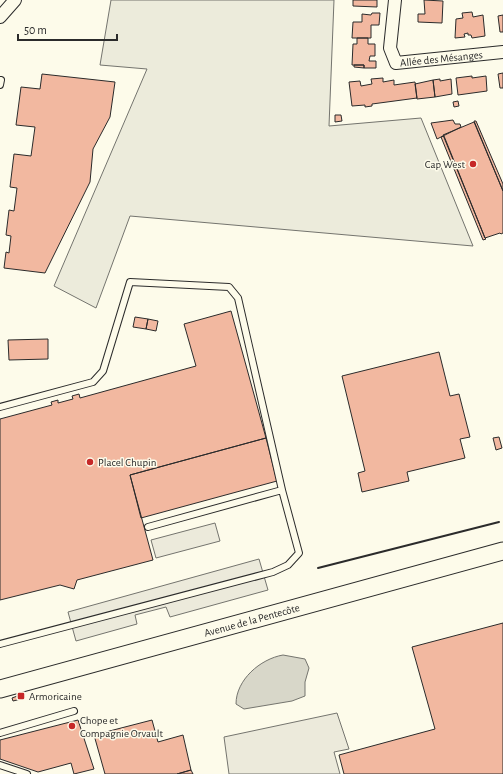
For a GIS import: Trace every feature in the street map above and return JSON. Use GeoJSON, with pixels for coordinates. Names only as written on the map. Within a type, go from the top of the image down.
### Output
{"type":"FeatureCollection","features":[{"type":"Feature","properties":{"kind":"main road","name":"Avenue de la Pentecôte"},"geometry":{"type":"LineString","coordinates":[[0,689],[503,551]]}},
{"type":"Feature","properties":{"kind":"street"},"geometry":{"type":"LineString","coordinates":[[0,17],[15,0]]}},
{"type":"Feature","properties":{"kind":"street","name":"Allée des Mésanges"},"geometry":{"type":"LineString","coordinates":[[395,0],[390,48],[396,63],[503,52]]}},
{"type":"Feature","properties":{"kind":"lane"},"geometry":{"type":"LineString","coordinates":[[0,407],[93,382],[103,371],[130,282],[229,287],[238,298],[282,490],[299,553],[288,565],[266,574],[0,644]]}},
{"type":"Feature","properties":{"kind":"lane"},"geometry":{"type":"LineString","coordinates":[[148,527],[282,490]]}},
{"type":"Feature","properties":{"kind":"lane"},"geometry":{"type":"LineString","coordinates":[[0,732],[74,712]]}},
{"type":"Feature","properties":{"kind":"lane"},"geometry":{"type":"LineString","coordinates":[[0,765],[27,774]]}},
{"type":"Feature","properties":{"kind":"shaded area"},"geometry":{"type":"Polygon","coordinates":[[[111,0],[334,0],[329,126],[421,118],[473,246],[130,216],[96,308],[54,286],[147,69],[100,65],[111,0]]]}},
{"type":"Feature","properties":{"kind":"shaded area"},"geometry":{"type":"Polygon","coordinates":[[[215,523],[220,541],[156,558],[151,540],[215,523]]]}},
{"type":"Feature","properties":{"kind":"shaded area"},"geometry":{"type":"Polygon","coordinates":[[[259,559],[268,590],[170,617],[166,607],[135,615],[137,624],[76,641],[68,612],[259,559]]]}},
{"type":"Feature","properties":{"kind":"shaded area"},"geometry":{"type":"Polygon","coordinates":[[[283,655],[305,659],[309,668],[305,682],[305,696],[292,701],[244,709],[236,704],[240,687],[251,672],[266,661],[283,655]]]}},
{"type":"Feature","properties":{"kind":"shaded area"},"geometry":{"type":"Polygon","coordinates":[[[337,713],[349,749],[334,752],[340,774],[229,774],[224,737],[337,713]]]}},
{"type":"Feature","properties":{"kind":"building"},"geometry":{"type":"Polygon","coordinates":[[[353,0],[377,0],[377,7],[353,6],[353,0]]]}},
{"type":"Feature","properties":{"kind":"building"},"geometry":{"type":"Polygon","coordinates":[[[424,0],[443,1],[442,23],[418,22],[418,14],[425,14],[424,0]]]}},
{"type":"Feature","properties":{"kind":"building"},"geometry":{"type":"Polygon","coordinates":[[[472,12],[473,17],[483,15],[485,36],[472,38],[471,35],[468,35],[468,33],[464,34],[465,37],[455,38],[456,19],[463,18],[462,13],[472,12]]]}},
{"type":"Feature","properties":{"kind":"building"},"geometry":{"type":"Polygon","coordinates":[[[372,13],[380,13],[379,25],[371,25],[371,38],[352,38],[353,22],[362,22],[362,14],[371,15],[372,13]]]}},
{"type":"Feature","properties":{"kind":"building"},"geometry":{"type":"Polygon","coordinates":[[[503,15],[503,32],[500,32],[498,16],[503,15]]]}},
{"type":"Feature","properties":{"kind":"building"},"geometry":{"type":"Polygon","coordinates":[[[357,38],[368,38],[368,44],[375,44],[375,56],[370,56],[369,61],[376,61],[376,68],[364,68],[364,65],[352,65],[353,44],[357,44],[357,38]]]}},
{"type":"Feature","properties":{"kind":"building"},"geometry":{"type":"Polygon","coordinates":[[[354,65],[364,65],[364,68],[354,67],[354,65]]]}},
{"type":"Feature","properties":{"kind":"building"},"geometry":{"type":"Polygon","coordinates":[[[503,73],[503,88],[500,88],[498,74],[503,73]]]}},
{"type":"Feature","properties":{"kind":"building"},"geometry":{"type":"Polygon","coordinates":[[[42,74],[115,82],[110,117],[93,149],[90,182],[45,273],[4,268],[6,252],[9,253],[11,236],[6,235],[9,210],[14,211],[17,188],[10,187],[14,154],[31,156],[35,127],[16,125],[21,87],[40,89],[42,74]]]}},
{"type":"Feature","properties":{"kind":"building"},"geometry":{"type":"Polygon","coordinates":[[[472,76],[472,78],[486,76],[487,91],[458,95],[456,78],[472,76]]]}},
{"type":"Feature","properties":{"kind":"building"},"geometry":{"type":"Polygon","coordinates":[[[383,78],[383,82],[394,80],[394,85],[415,82],[417,98],[372,104],[372,106],[365,107],[365,105],[352,106],[349,82],[360,81],[361,86],[372,84],[371,79],[383,78]]]}},
{"type":"Feature","properties":{"kind":"building"},"geometry":{"type":"Polygon","coordinates":[[[440,79],[440,81],[451,79],[452,94],[435,97],[433,80],[440,79]]]}},
{"type":"Feature","properties":{"kind":"building"},"geometry":{"type":"Polygon","coordinates":[[[433,80],[435,97],[417,99],[415,84],[433,80]]]}},
{"type":"Feature","properties":{"kind":"building"},"geometry":{"type":"Polygon","coordinates":[[[458,101],[459,106],[454,107],[453,102],[458,101]]]}},
{"type":"Feature","properties":{"kind":"building"},"geometry":{"type":"Polygon","coordinates":[[[335,115],[341,115],[342,121],[335,122],[335,115]]]}},
{"type":"Feature","properties":{"kind":"building"},"geometry":{"type":"Polygon","coordinates":[[[453,120],[455,124],[460,124],[461,127],[437,139],[431,123],[453,120]]]}},
{"type":"Feature","properties":{"kind":"building"},"geometry":{"type":"Polygon","coordinates":[[[474,121],[476,121],[503,184],[503,191],[474,121]]]}},
{"type":"Feature","properties":{"kind":"building","name":"Cap West"},"geometry":{"type":"Polygon","coordinates":[[[474,122],[503,191],[503,233],[485,238],[443,135],[474,122]]]}},
{"type":"Feature","properties":{"kind":"building"},"geometry":{"type":"Polygon","coordinates":[[[444,136],[486,239],[483,240],[441,137],[444,136]]]}},
{"type":"Feature","properties":{"kind":"building","name":"Placel Chupin"},"geometry":{"type":"Polygon","coordinates":[[[231,311],[266,438],[130,475],[153,560],[77,580],[74,589],[60,585],[0,600],[0,419],[52,405],[51,402],[58,400],[58,403],[73,399],[72,396],[79,394],[80,398],[196,366],[184,324],[231,311]]]}},
{"type":"Feature","properties":{"kind":"building"},"geometry":{"type":"Polygon","coordinates":[[[135,317],[148,319],[146,329],[133,327],[135,317]]]}},
{"type":"Feature","properties":{"kind":"building"},"geometry":{"type":"Polygon","coordinates":[[[148,319],[158,321],[156,331],[146,329],[148,319]]]}},
{"type":"Feature","properties":{"kind":"building"},"geometry":{"type":"Polygon","coordinates":[[[48,339],[48,359],[9,360],[8,340],[48,339]]]}},
{"type":"Feature","properties":{"kind":"building"},"geometry":{"type":"Polygon","coordinates":[[[439,352],[450,396],[459,394],[470,437],[460,439],[465,458],[407,472],[409,481],[362,492],[358,473],[365,471],[342,376],[439,352]]]}},
{"type":"Feature","properties":{"kind":"building"},"geometry":{"type":"Polygon","coordinates":[[[499,437],[502,448],[496,450],[493,438],[499,437]]]}},
{"type":"Feature","properties":{"kind":"building"},"geometry":{"type":"Polygon","coordinates":[[[266,438],[277,481],[141,518],[130,475],[266,438]]]}},
{"type":"Feature","properties":{"kind":"building"},"geometry":{"type":"Polygon","coordinates":[[[503,623],[503,774],[344,774],[339,755],[435,729],[412,647],[503,623]]]}},
{"type":"Feature","properties":{"kind":"building"},"geometry":{"type":"Polygon","coordinates":[[[20,695],[21,699],[13,701],[12,698],[20,695]]]}},
{"type":"Feature","properties":{"kind":"building"},"geometry":{"type":"Polygon","coordinates":[[[78,720],[94,769],[74,774],[71,763],[38,772],[0,759],[0,740],[78,720]]]}},
{"type":"Feature","properties":{"kind":"building"},"geometry":{"type":"Polygon","coordinates":[[[152,720],[158,742],[183,735],[191,770],[177,774],[105,774],[94,735],[152,720]]]}},
{"type":"Feature","properties":{"kind":"building"},"geometry":{"type":"Polygon","coordinates":[[[191,770],[193,774],[177,774],[191,770]]]}},
{"type":"Feature","properties":{"kind":"wall"},"geometry":{"type":"LineString","coordinates":[[318,568],[499,522]]}},
{"type":"Feature","properties":{"kind":"place","name":"Cap West"},"geometry":{"type":"Point","coordinates":[473,164]}},
{"type":"Feature","properties":{"kind":"place","name":"Placel Chupin"},"geometry":{"type":"Point","coordinates":[90,462]}},
{"type":"Feature","properties":{"kind":"place","name":"Armoricaine"},"geometry":{"type":"Point","coordinates":[21,696]}},
{"type":"Feature","properties":{"kind":"place","name":"Chope et Compagnie Orvault"},"geometry":{"type":"Point","coordinates":[72,726]}}]}
